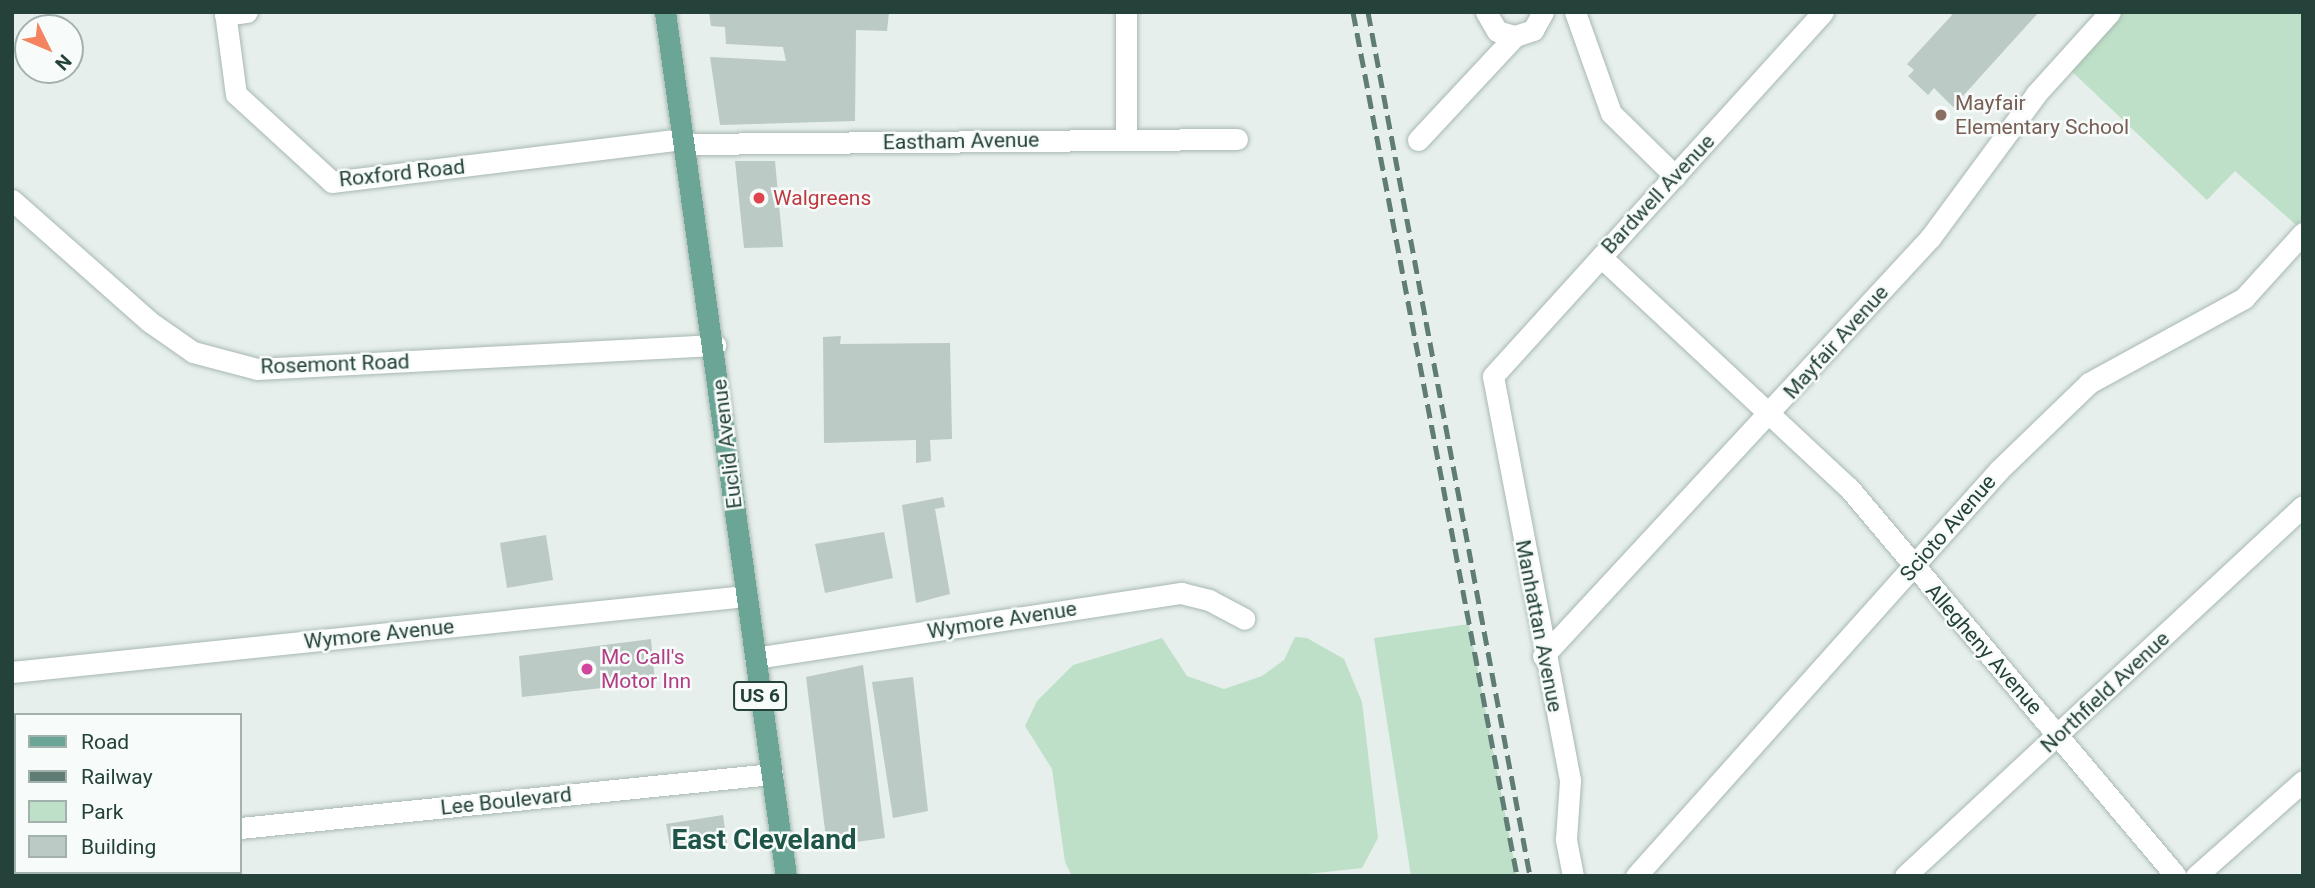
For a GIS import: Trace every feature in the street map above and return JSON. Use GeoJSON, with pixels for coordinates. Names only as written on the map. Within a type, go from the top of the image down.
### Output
{"type":"FeatureCollection","features":[{"type":"Feature","properties":{"kind":"main road","name":"Euclid Avenue"},"geometry":{"type":"LineString","coordinates":[[665,12],[715,345],[745,596],[786,876]]}},
{"type":"Feature","properties":{"kind":"street"},"geometry":{"type":"LineString","coordinates":[[225,14],[247,12]]}},
{"type":"Feature","properties":{"kind":"street"},"geometry":{"type":"LineString","coordinates":[[1126,12],[1126,138]]}},
{"type":"Feature","properties":{"kind":"street"},"geometry":{"type":"LineString","coordinates":[[1486,12],[1497,31],[1515,36]]}},
{"type":"Feature","properties":{"kind":"street"},"geometry":{"type":"LineString","coordinates":[[1418,140],[1515,36],[1533,30],[1544,12]]}},
{"type":"Feature","properties":{"kind":"street"},"geometry":{"type":"LineString","coordinates":[[1575,12],[1611,113],[1675,176]]}},
{"type":"Feature","properties":{"kind":"street","name":"Bardwell Avenue"},"geometry":{"type":"LineString","coordinates":[[1493,376],[1823,12]]}},
{"type":"Feature","properties":{"kind":"street","name":"Mayfair Avenue"},"geometry":{"type":"LineString","coordinates":[[1543,656],[1770,414],[1930,238],[2036,94],[2110,12]]}},
{"type":"Feature","properties":{"kind":"street","name":"Roxford Road"},"geometry":{"type":"LineString","coordinates":[[225,14],[236,94],[331,182],[684,142]]}},
{"type":"Feature","properties":{"kind":"street","name":"Eastham Avenue"},"geometry":{"type":"LineString","coordinates":[[684,142],[1237,139]]}},
{"type":"Feature","properties":{"kind":"street","name":"Rosemont Road"},"geometry":{"type":"LineString","coordinates":[[12,201],[150,322],[193,352],[257,369],[715,345]]}},
{"type":"Feature","properties":{"kind":"street","name":"Scioto Avenue"},"geometry":{"type":"LineString","coordinates":[[1636,876],[1999,470],[2089,383],[2244,298],[2303,233]]}},
{"type":"Feature","properties":{"kind":"street","name":"Allegheny Avenue"},"geometry":{"type":"LineString","coordinates":[[1601,257],[1849,488],[2176,876]]}},
{"type":"Feature","properties":{"kind":"street","name":"Manhattan Avenue"},"geometry":{"type":"LineString","coordinates":[[1493,376],[1543,656],[1570,780],[1566,839],[1573,876]]}},
{"type":"Feature","properties":{"kind":"street","name":"Northfield Avenue"},"geometry":{"type":"LineString","coordinates":[[1905,876],[2303,506]]}},
{"type":"Feature","properties":{"kind":"street","name":"Wymore Avenue"},"geometry":{"type":"LineString","coordinates":[[755,658],[1181,593],[1209,600],[1244,619]]}},
{"type":"Feature","properties":{"kind":"street","name":"Wymore Avenue"},"geometry":{"type":"LineString","coordinates":[[12,672],[745,596]]}},
{"type":"Feature","properties":{"kind":"street","name":"Lee Boulevard"},"geometry":{"type":"LineString","coordinates":[[242,828],[772,774]]}},
{"type":"Feature","properties":{"kind":"street"},"geometry":{"type":"LineString","coordinates":[[2196,876],[2303,781]]}},
{"type":"Feature","properties":{"kind":"green space"},"geometry":{"type":"Polygon","coordinates":[[[2110,12],[2303,12],[2303,231],[2235,171],[2207,200],[2063,63],[2110,12]]]}},
{"type":"Feature","properties":{"kind":"green space"},"geometry":{"type":"Polygon","coordinates":[[[1469,624],[1517,876],[1411,876],[1374,638],[1469,624]]]}},
{"type":"Feature","properties":{"kind":"green space"},"geometry":{"type":"Polygon","coordinates":[[[1295,637],[1307,638],[1344,659],[1362,702],[1378,838],[1362,868],[1289,876],[1072,876],[1065,862],[1052,769],[1025,726],[1037,701],[1073,665],[1162,638],[1187,676],[1224,689],[1262,676],[1284,660],[1295,637]]]}},
{"type":"Feature","properties":{"kind":"building"},"geometry":{"type":"Polygon","coordinates":[[[709,12],[889,12],[887,31],[856,30],[855,121],[720,125],[710,57],[786,61],[783,47],[726,44],[725,27],[711,26],[709,12]]]}},
{"type":"Feature","properties":{"kind":"building"},"geometry":{"type":"Polygon","coordinates":[[[1949,12],[2039,12],[1953,107],[1934,88],[1928,95],[1908,76],[1914,70],[1907,64],[1952,15],[1949,12]]]}},
{"type":"Feature","properties":{"kind":"building"},"geometry":{"type":"Polygon","coordinates":[[[735,161],[775,161],[783,247],[744,248],[735,161]]]}},
{"type":"Feature","properties":{"kind":"building"},"geometry":{"type":"Polygon","coordinates":[[[841,336],[840,344],[950,343],[952,439],[930,440],[931,461],[916,463],[916,440],[824,443],[823,337],[841,336]]]}},
{"type":"Feature","properties":{"kind":"building"},"geometry":{"type":"Polygon","coordinates":[[[943,497],[945,507],[935,509],[950,594],[916,603],[902,505],[943,497]]]}},
{"type":"Feature","properties":{"kind":"building"},"geometry":{"type":"Polygon","coordinates":[[[884,532],[893,578],[825,593],[815,544],[884,532]]]}},
{"type":"Feature","properties":{"kind":"building"},"geometry":{"type":"Polygon","coordinates":[[[546,535],[553,580],[507,588],[500,543],[546,535]]]}},
{"type":"Feature","properties":{"kind":"building","name":"Mc Call's Motor Inn"},"geometry":{"type":"Polygon","coordinates":[[[651,639],[655,682],[522,697],[519,656],[651,639]]]}},
{"type":"Feature","properties":{"kind":"building"},"geometry":{"type":"Polygon","coordinates":[[[863,665],[885,838],[827,846],[806,677],[863,665]]]}},
{"type":"Feature","properties":{"kind":"building"},"geometry":{"type":"Polygon","coordinates":[[[913,677],[928,811],[893,818],[872,682],[913,677]]]}},
{"type":"Feature","properties":{"kind":"building"},"geometry":{"type":"Polygon","coordinates":[[[723,815],[727,843],[671,852],[666,824],[723,815]]]}},
{"type":"Feature","properties":{"kind":"railway"},"geometry":{"type":"LineString","coordinates":[[1353,12],[1517,876]]}},
{"type":"Feature","properties":{"kind":"railway"},"geometry":{"type":"LineString","coordinates":[[1368,12],[1530,876]]}},
{"type":"Feature","properties":{"kind":"place","name":"Mayfair Elementary School"},"geometry":{"type":"Point","coordinates":[1941,115]}},
{"type":"Feature","properties":{"kind":"place","name":"Walgreens"},"geometry":{"type":"Point","coordinates":[759,198]}},
{"type":"Feature","properties":{"kind":"place","name":"Mc Call's Motor Inn"},"geometry":{"type":"Point","coordinates":[587,669]}},
{"type":"Feature","properties":{"kind":"district","name":"East Cleveland"},"geometry":{"type":"Point","coordinates":[764,840]}}]}
